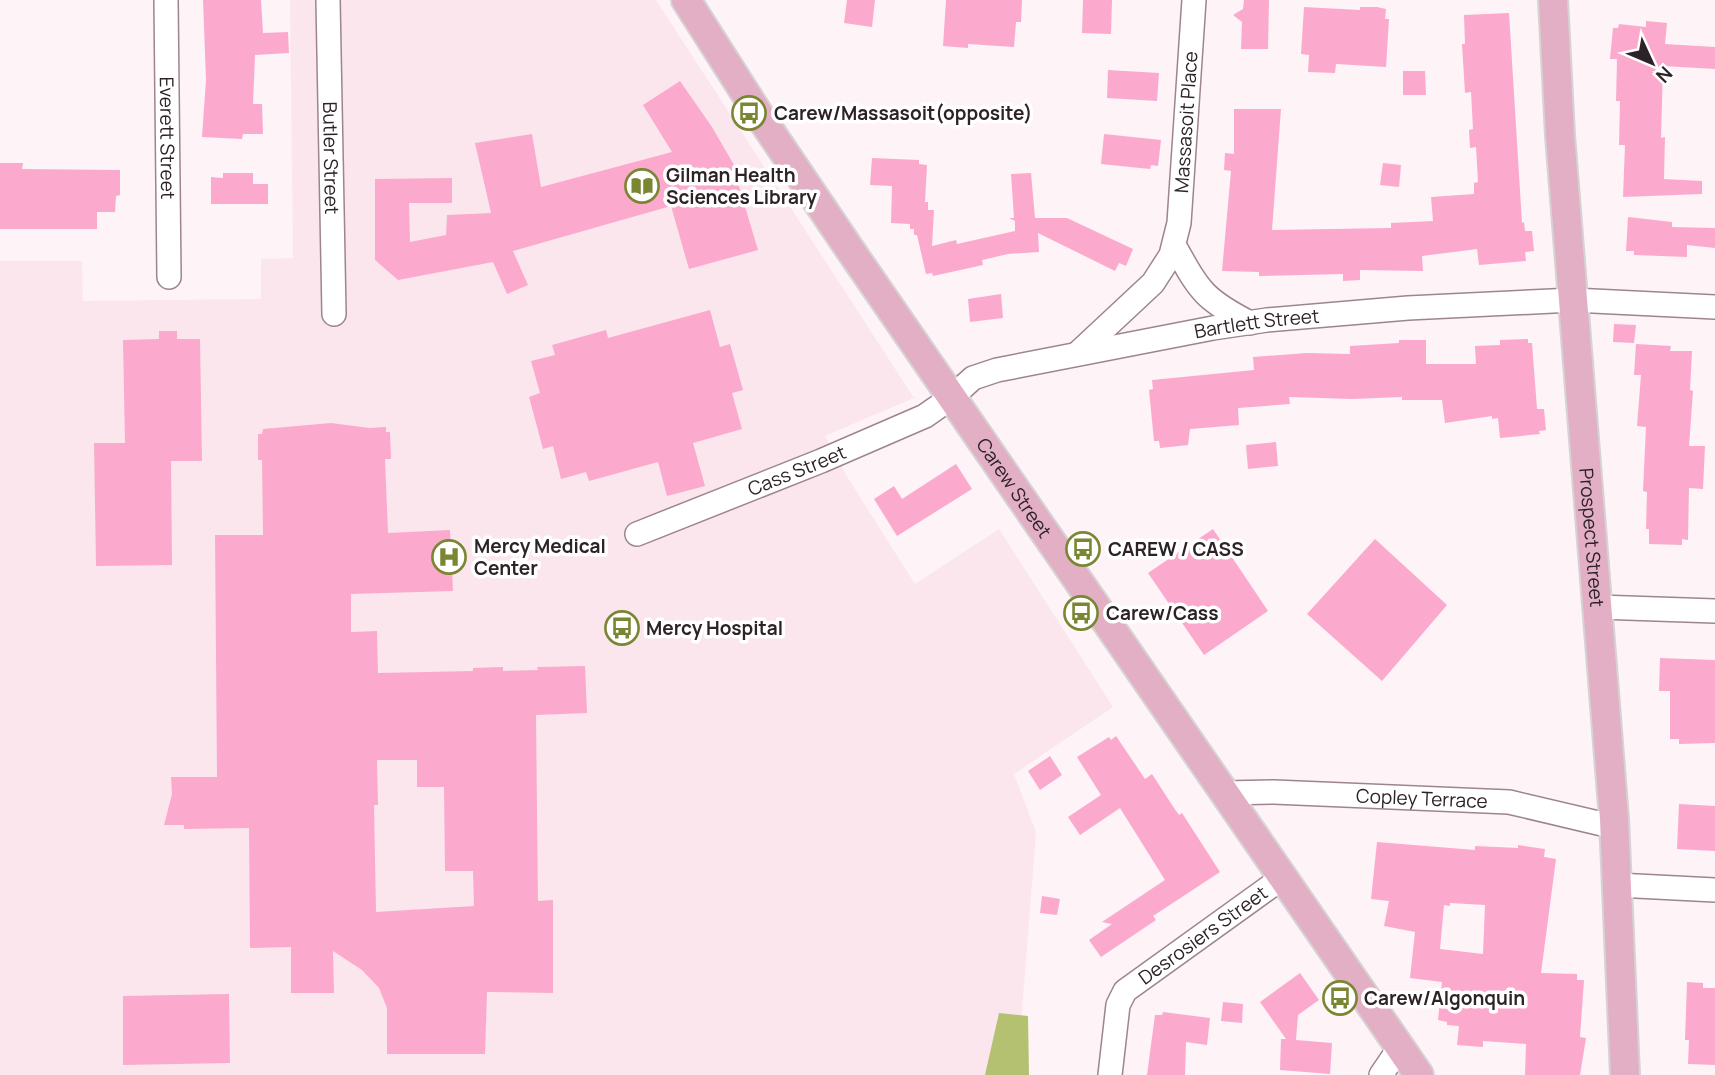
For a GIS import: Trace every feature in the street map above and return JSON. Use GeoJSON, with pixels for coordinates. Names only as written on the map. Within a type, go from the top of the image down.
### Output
{"type":"FeatureCollection","features":[{"type":"Feature","properties":{"kind":"main road","name":"Carew Street"},"geometry":{"type":"LineString","coordinates":[[686,0],[763,121],[1419,1075]]}},
{"type":"Feature","properties":{"kind":"main road","name":"Prospect Street"},"geometry":{"type":"LineString","coordinates":[[1553,0],[1560,135],[1615,827],[1625,1075]]}},
{"type":"Feature","properties":{"kind":"street","name":"Everett Street"},"geometry":{"type":"LineString","coordinates":[[166,0],[169,277]]}},
{"type":"Feature","properties":{"kind":"street","name":"Butler Street"},"geometry":{"type":"LineString","coordinates":[[328,0],[334,314]]}},
{"type":"Feature","properties":{"kind":"street","name":"Massasoit Place"},"geometry":{"type":"LineString","coordinates":[[1077,354],[1153,283],[1171,255],[1179,223],[1194,0]]}},
{"type":"Feature","properties":{"kind":"street"},"geometry":{"type":"LineString","coordinates":[[1174,245],[1199,288],[1218,306],[1250,323]]}},
{"type":"Feature","properties":{"kind":"street","name":"Bartlett Street"},"geometry":{"type":"LineString","coordinates":[[952,397],[974,378],[997,369],[1250,323],[1408,308],[1573,300],[1715,307]]}},
{"type":"Feature","properties":{"kind":"street","name":"Cass Street"},"geometry":{"type":"LineString","coordinates":[[637,534],[871,440],[925,416],[952,397]]}},
{"type":"Feature","properties":{"kind":"street"},"geometry":{"type":"LineString","coordinates":[[1598,607],[1715,611]]}},
{"type":"Feature","properties":{"kind":"street","name":"Copley Terrace"},"geometry":{"type":"LineString","coordinates":[[1224,793],[1274,792],[1509,802],[1615,827]]}},
{"type":"Feature","properties":{"kind":"street","name":"Desrosiers Street"},"geometry":{"type":"LineString","coordinates":[[1110,1075],[1118,1005],[1125,991],[1282,878]]}},
{"type":"Feature","properties":{"kind":"street"},"geometry":{"type":"LineString","coordinates":[[1617,885],[1715,890]]}},
{"type":"Feature","properties":{"kind":"street"},"geometry":{"type":"LineString","coordinates":[[1381,1075],[1400,1047]]}},
{"type":"Feature","properties":{"kind":"shaded area","name":"Mercy Medical Center"},"geometry":{"type":"Polygon","coordinates":[[[290,0],[656,0],[914,398],[825,436],[846,475],[915,584],[999,529],[1113,707],[1014,774],[1036,832],[1017,1075],[0,1075],[0,261],[82,261],[83,301],[261,299],[261,259],[293,258],[290,0]]]}},
{"type":"Feature","properties":{"kind":"green space"},"geometry":{"type":"Polygon","coordinates":[[[999,1013],[1028,1016],[1029,1075],[985,1075],[999,1013]]]}},
{"type":"Feature","properties":{"kind":"building"},"geometry":{"type":"Polygon","coordinates":[[[203,0],[261,0],[263,33],[288,32],[289,53],[255,55],[253,104],[262,104],[263,134],[243,134],[242,139],[202,137],[206,80],[203,0]]]}},
{"type":"Feature","properties":{"kind":"building"},"geometry":{"type":"Polygon","coordinates":[[[847,0],[875,0],[872,27],[844,23],[847,0]]]}},
{"type":"Feature","properties":{"kind":"building"},"geometry":{"type":"Polygon","coordinates":[[[946,0],[1022,0],[1021,22],[1016,22],[1014,47],[968,44],[968,48],[943,46],[946,0]]]}},
{"type":"Feature","properties":{"kind":"building"},"geometry":{"type":"Polygon","coordinates":[[[1083,0],[1112,0],[1111,34],[1082,33],[1083,0]]]}},
{"type":"Feature","properties":{"kind":"building"},"geometry":{"type":"Polygon","coordinates":[[[1244,0],[1269,0],[1268,49],[1241,49],[1242,22],[1233,15],[1243,9],[1244,0]]]}},
{"type":"Feature","properties":{"kind":"building"},"geometry":{"type":"Polygon","coordinates":[[[1304,7],[1386,9],[1385,19],[1389,19],[1386,67],[1336,64],[1335,73],[1308,72],[1309,55],[1301,54],[1304,7]]]}},
{"type":"Feature","properties":{"kind":"building"},"geometry":{"type":"Polygon","coordinates":[[[1509,13],[1522,223],[1524,222],[1525,231],[1532,231],[1534,251],[1525,252],[1526,261],[1479,265],[1477,249],[1422,256],[1423,271],[1360,270],[1360,280],[1343,281],[1343,274],[1259,276],[1259,272],[1222,271],[1231,171],[1224,170],[1225,153],[1234,154],[1234,109],[1281,109],[1272,230],[1391,228],[1391,223],[1433,221],[1431,197],[1474,194],[1474,183],[1478,182],[1476,147],[1470,148],[1469,130],[1473,129],[1471,92],[1465,93],[1462,44],[1465,44],[1464,15],[1509,13]]]}},
{"type":"Feature","properties":{"kind":"building"},"geometry":{"type":"Polygon","coordinates":[[[1646,21],[1667,23],[1665,44],[1715,47],[1715,69],[1663,66],[1661,138],[1665,137],[1664,179],[1702,181],[1702,194],[1623,197],[1625,145],[1619,145],[1617,59],[1610,59],[1613,28],[1618,28],[1619,24],[1646,27],[1646,21]]]}},
{"type":"Feature","properties":{"kind":"building"},"geometry":{"type":"Polygon","coordinates":[[[1108,70],[1159,73],[1157,101],[1107,98],[1108,70]]]}},
{"type":"Feature","properties":{"kind":"building"},"geometry":{"type":"Polygon","coordinates":[[[1403,71],[1425,71],[1426,95],[1403,95],[1403,71]]]}},
{"type":"Feature","properties":{"kind":"building","name":"Gilman Health Sciences Library"},"geometry":{"type":"Polygon","coordinates":[[[680,81],[712,127],[741,177],[737,180],[758,250],[689,269],[671,206],[513,251],[528,285],[507,294],[493,262],[398,280],[375,260],[375,179],[452,178],[452,203],[409,203],[410,242],[446,235],[447,215],[491,213],[475,143],[532,134],[541,187],[672,152],[643,105],[680,81]]]}},
{"type":"Feature","properties":{"kind":"building"},"geometry":{"type":"Polygon","coordinates":[[[1104,134],[1161,140],[1158,166],[1151,165],[1150,169],[1101,164],[1104,134]]]}},
{"type":"Feature","properties":{"kind":"building"},"geometry":{"type":"Polygon","coordinates":[[[872,158],[919,160],[919,164],[927,165],[925,202],[928,202],[928,210],[934,210],[932,246],[956,240],[957,244],[1015,231],[1015,221],[1009,218],[1014,218],[1011,174],[1031,173],[1035,218],[1067,218],[1133,249],[1126,266],[1119,263],[1115,271],[1038,233],[1039,252],[1008,254],[982,260],[983,265],[933,276],[932,273],[926,274],[914,229],[910,229],[910,224],[891,223],[892,186],[870,185],[872,158]]]}},
{"type":"Feature","properties":{"kind":"building"},"geometry":{"type":"Polygon","coordinates":[[[0,163],[23,163],[22,169],[120,170],[120,195],[116,196],[115,212],[97,212],[97,229],[0,229],[0,163]]]}},
{"type":"Feature","properties":{"kind":"building"},"geometry":{"type":"Polygon","coordinates":[[[1383,163],[1401,165],[1399,187],[1380,185],[1383,163]]]}},
{"type":"Feature","properties":{"kind":"building"},"geometry":{"type":"Polygon","coordinates":[[[223,173],[253,173],[253,184],[268,184],[268,204],[211,204],[211,177],[223,178],[223,173]]]}},
{"type":"Feature","properties":{"kind":"building"},"geometry":{"type":"Polygon","coordinates":[[[1628,217],[1672,222],[1672,227],[1715,228],[1715,248],[1687,245],[1687,257],[1634,255],[1634,251],[1626,251],[1628,217]]]}},
{"type":"Feature","properties":{"kind":"building"},"geometry":{"type":"Polygon","coordinates":[[[1001,294],[1003,318],[970,322],[968,299],[1001,294]]]}},
{"type":"Feature","properties":{"kind":"building"},"geometry":{"type":"Polygon","coordinates":[[[710,310],[720,347],[730,344],[743,390],[732,393],[742,429],[693,443],[705,486],[667,496],[658,462],[589,481],[586,472],[561,479],[553,446],[543,449],[529,397],[540,393],[531,361],[555,355],[552,345],[606,330],[608,338],[710,310]]]}},
{"type":"Feature","properties":{"kind":"building"},"geometry":{"type":"Polygon","coordinates":[[[1614,324],[1636,325],[1634,343],[1613,342],[1614,324]]]}},
{"type":"Feature","properties":{"kind":"building"},"geometry":{"type":"Polygon","coordinates":[[[159,331],[177,331],[177,339],[200,339],[202,461],[171,461],[172,565],[96,566],[94,443],[125,443],[123,340],[159,339],[159,331]]]}},
{"type":"Feature","properties":{"kind":"building"},"geometry":{"type":"Polygon","coordinates":[[[1528,339],[1528,343],[1532,343],[1537,409],[1544,409],[1546,430],[1539,431],[1540,434],[1500,438],[1498,418],[1492,419],[1492,416],[1445,423],[1442,400],[1402,400],[1402,397],[1289,397],[1290,404],[1238,408],[1239,425],[1190,429],[1188,445],[1160,448],[1159,441],[1154,441],[1149,390],[1153,389],[1152,380],[1254,370],[1253,357],[1307,353],[1350,354],[1350,346],[1399,343],[1399,340],[1426,340],[1426,364],[1476,364],[1475,346],[1500,345],[1500,340],[1528,339]]]}},
{"type":"Feature","properties":{"kind":"building"},"geometry":{"type":"Polygon","coordinates":[[[1636,344],[1671,346],[1670,351],[1692,351],[1690,390],[1693,391],[1689,446],[1705,446],[1703,489],[1689,488],[1688,540],[1682,539],[1682,545],[1649,544],[1649,529],[1646,529],[1647,492],[1643,491],[1646,427],[1637,426],[1641,375],[1634,375],[1636,344]]]}},
{"type":"Feature","properties":{"kind":"building"},"geometry":{"type":"Polygon","coordinates":[[[331,423],[370,428],[386,427],[386,432],[390,432],[391,459],[385,459],[388,533],[450,530],[453,591],[351,594],[351,632],[377,631],[378,673],[473,671],[473,668],[503,667],[503,671],[538,670],[537,667],[585,666],[587,713],[536,715],[538,901],[553,900],[553,993],[487,992],[485,1054],[387,1054],[387,1008],[379,988],[362,970],[333,951],[334,993],[291,993],[291,947],[250,948],[249,828],[184,829],[184,825],[164,825],[172,794],[171,777],[217,777],[215,535],[263,535],[262,460],[258,460],[258,434],[262,434],[263,429],[331,423]],[[377,760],[378,805],[374,805],[376,912],[474,906],[473,871],[445,871],[444,787],[417,787],[417,760],[377,760]]]}},
{"type":"Feature","properties":{"kind":"building"},"geometry":{"type":"Polygon","coordinates":[[[1276,442],[1278,466],[1248,469],[1246,445],[1276,442]]]}},
{"type":"Feature","properties":{"kind":"building"},"geometry":{"type":"Polygon","coordinates":[[[956,464],[972,489],[897,536],[874,499],[894,486],[902,499],[956,464]]]}},
{"type":"Feature","properties":{"kind":"building"},"geometry":{"type":"Polygon","coordinates":[[[1213,529],[1268,611],[1204,655],[1148,573],[1213,529]]]}},
{"type":"Feature","properties":{"kind":"building"},"geometry":{"type":"Polygon","coordinates":[[[1375,539],[1447,605],[1382,681],[1307,614],[1375,539]]]}},
{"type":"Feature","properties":{"kind":"building"},"geometry":{"type":"Polygon","coordinates":[[[1660,658],[1715,660],[1715,743],[1679,744],[1679,739],[1670,739],[1670,691],[1659,691],[1660,658]]]}},
{"type":"Feature","properties":{"kind":"building"},"geometry":{"type":"Polygon","coordinates":[[[1116,736],[1145,779],[1152,774],[1179,815],[1182,813],[1220,872],[1153,916],[1156,920],[1101,957],[1089,940],[1112,924],[1102,922],[1165,880],[1120,808],[1080,835],[1068,817],[1101,795],[1077,757],[1109,737],[1111,740],[1116,736]]]}},
{"type":"Feature","properties":{"kind":"building"},"geometry":{"type":"Polygon","coordinates":[[[1050,756],[1062,775],[1040,790],[1028,771],[1050,756]]]}},
{"type":"Feature","properties":{"kind":"building"},"geometry":{"type":"Polygon","coordinates":[[[1679,804],[1715,806],[1715,851],[1677,849],[1679,804]]]}},
{"type":"Feature","properties":{"kind":"building"},"geometry":{"type":"Polygon","coordinates":[[[1377,842],[1475,850],[1475,846],[1518,848],[1518,845],[1545,849],[1544,857],[1556,859],[1541,973],[1577,974],[1577,980],[1584,980],[1580,1037],[1586,1038],[1580,1075],[1525,1075],[1526,1044],[1483,1041],[1483,1047],[1457,1045],[1459,1026],[1447,1025],[1447,1022],[1438,1020],[1442,982],[1410,978],[1415,932],[1384,926],[1389,901],[1371,899],[1377,842]],[[1444,905],[1440,949],[1483,954],[1485,905],[1444,905]]]}},
{"type":"Feature","properties":{"kind":"building"},"geometry":{"type":"Polygon","coordinates":[[[1042,896],[1060,899],[1057,915],[1040,913],[1042,896]]]}},
{"type":"Feature","properties":{"kind":"building"},"geometry":{"type":"Polygon","coordinates":[[[1300,973],[1319,1000],[1298,1015],[1296,1040],[1332,1043],[1330,1074],[1280,1070],[1281,1039],[1286,1039],[1260,1002],[1300,973]]]}},
{"type":"Feature","properties":{"kind":"building"},"geometry":{"type":"Polygon","coordinates":[[[1687,982],[1703,983],[1703,988],[1715,988],[1715,1065],[1688,1064],[1689,1040],[1685,1040],[1687,982]]]}},
{"type":"Feature","properties":{"kind":"building"},"geometry":{"type":"Polygon","coordinates":[[[229,994],[230,1063],[123,1065],[123,996],[229,994]]]}},
{"type":"Feature","properties":{"kind":"building"},"geometry":{"type":"Polygon","coordinates":[[[1223,1002],[1243,1004],[1242,1023],[1221,1021],[1223,1002]]]}},
{"type":"Feature","properties":{"kind":"building"},"geometry":{"type":"Polygon","coordinates":[[[1163,1012],[1210,1018],[1207,1045],[1186,1042],[1185,1075],[1147,1075],[1155,1015],[1162,1015],[1163,1012]]]}},
{"type":"Feature","properties":{"kind":"place","name":"Carew/Massasoit(opposite)"},"geometry":{"type":"Point","coordinates":[749,113]}},
{"type":"Feature","properties":{"kind":"place","name":"Gilman Health Sciences Library"},"geometry":{"type":"Point","coordinates":[642,186]}},
{"type":"Feature","properties":{"kind":"place","name":"CAREW / CASS"},"geometry":{"type":"Point","coordinates":[1083,549]}},
{"type":"Feature","properties":{"kind":"place","name":"Mercy Medical Center"},"geometry":{"type":"Point","coordinates":[449,557]}},
{"type":"Feature","properties":{"kind":"place","name":"Carew/Cass"},"geometry":{"type":"Point","coordinates":[1081,613]}},
{"type":"Feature","properties":{"kind":"place","name":"Mercy Hospital"},"geometry":{"type":"Point","coordinates":[622,628]}},
{"type":"Feature","properties":{"kind":"place","name":"Carew/Algonquin"},"geometry":{"type":"Point","coordinates":[1340,998]}}]}
